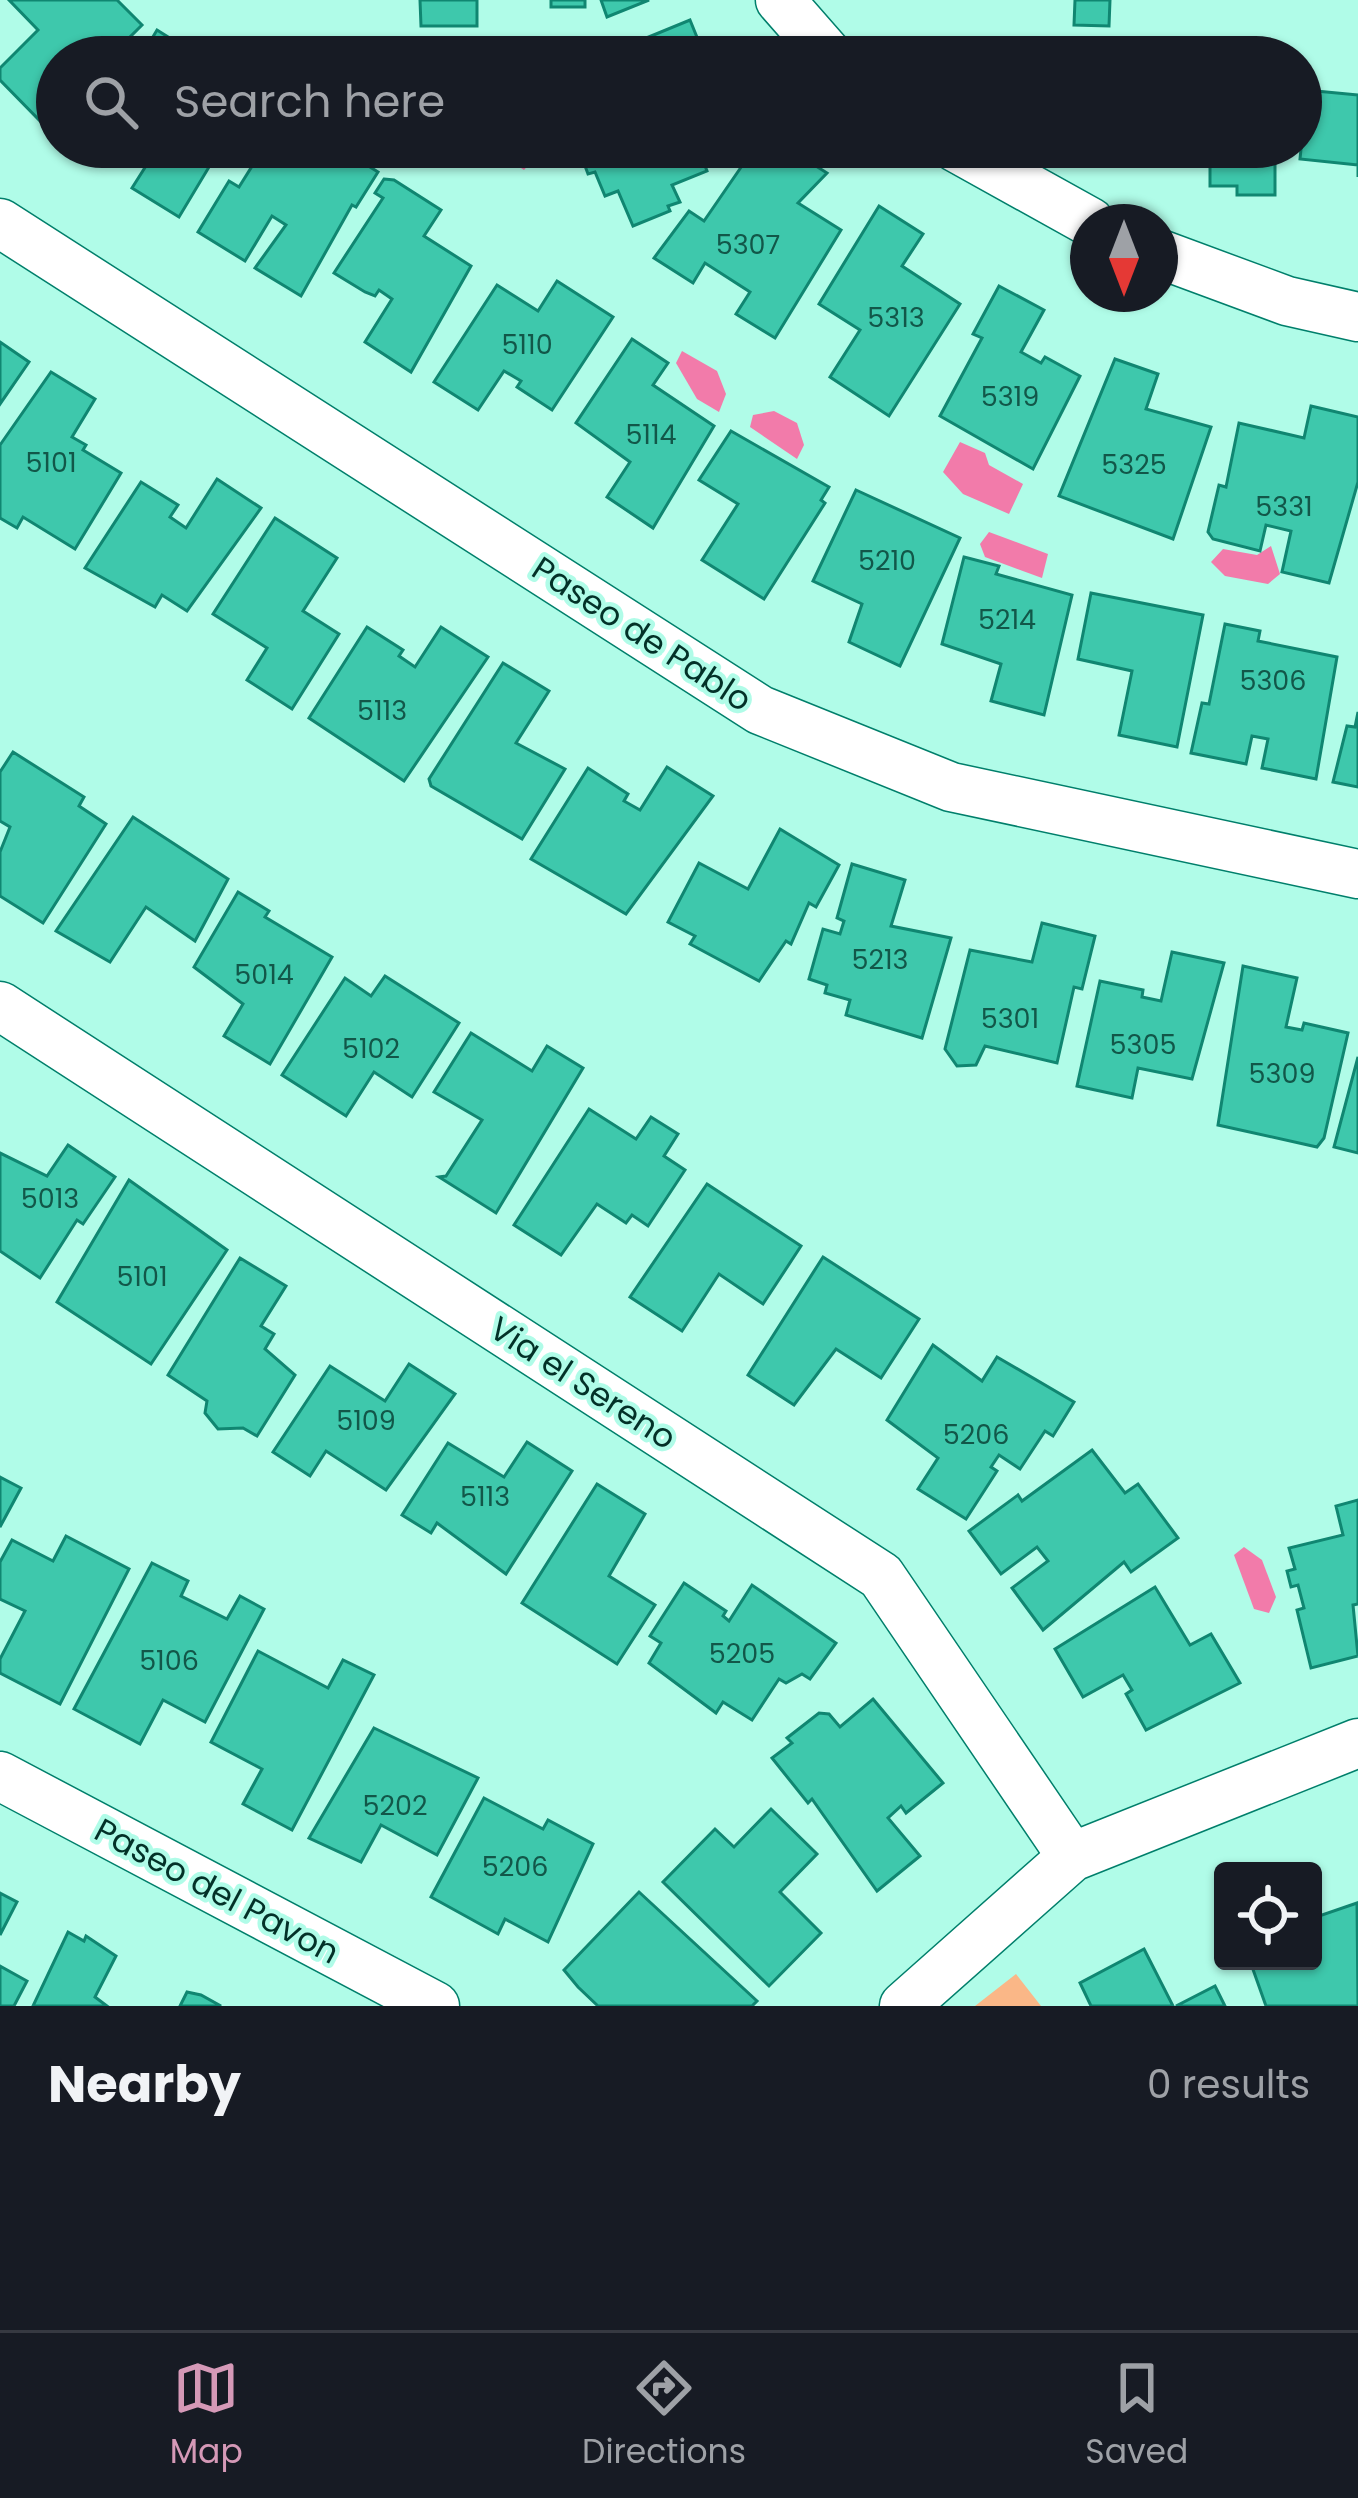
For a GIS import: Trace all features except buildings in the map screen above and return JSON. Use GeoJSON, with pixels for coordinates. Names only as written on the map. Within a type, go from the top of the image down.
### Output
{"type":"FeatureCollection","features":[{"type":"Feature","properties":{"kind":"street"},"geometry":{"type":"LineString","coordinates":[[780,0],[812,36]]}},
{"type":"Feature","properties":{"kind":"street"},"geometry":{"type":"LineString","coordinates":[[993,168],[1070,211]]}},
{"type":"Feature","properties":{"kind":"street","name":"Paseo de Pablo"},"geometry":{"type":"LineString","coordinates":[[0,223],[760,710],[951,788],[1358,874]]}},
{"type":"Feature","properties":{"kind":"street"},"geometry":{"type":"LineString","coordinates":[[1178,261],[1287,301],[1358,317]]}},
{"type":"Feature","properties":{"kind":"street","name":"Via el Sereno"},"geometry":{"type":"LineString","coordinates":[[0,1006],[881,1576],[1072,1857]]}},
{"type":"Feature","properties":{"kind":"street"},"geometry":{"type":"LineString","coordinates":[[904,2006],[1072,1857],[1358,1743]]}},
{"type":"Feature","properties":{"kind":"street","name":"Paseo del Pavon"},"geometry":{"type":"LineString","coordinates":[[0,1776],[435,2006]]}},
{"type":"Feature","properties":{"kind":"shaded area"},"geometry":{"type":"Polygon","coordinates":[[[682,351],[717,371],[726,394],[719,412],[697,399],[676,363],[682,351]]]}},
{"type":"Feature","properties":{"kind":"shaded area"},"geometry":{"type":"Polygon","coordinates":[[[774,411],[797,423],[804,445],[797,459],[750,427],[753,415],[774,411]]]}},
{"type":"Feature","properties":{"kind":"shaded area"},"geometry":{"type":"Polygon","coordinates":[[[960,442],[985,453],[989,465],[1023,484],[1009,514],[963,494],[943,472],[960,442]]]}},
{"type":"Feature","properties":{"kind":"shaded area"},"geometry":{"type":"Polygon","coordinates":[[[989,532],[1048,554],[1042,578],[985,557],[980,544],[989,532]]]}},
{"type":"Feature","properties":{"kind":"shaded area"},"geometry":{"type":"Polygon","coordinates":[[[1271,546],[1280,574],[1268,584],[1225,576],[1211,562],[1223,549],[1257,555],[1271,546]]]}},
{"type":"Feature","properties":{"kind":"shaded area"},"geometry":{"type":"Polygon","coordinates":[[[1244,1547],[1262,1560],[1276,1597],[1269,1613],[1254,1609],[1234,1555],[1244,1547]]]}},
{"type":"Feature","properties":{"kind":"shaded area"},"geometry":{"type":"Polygon","coordinates":[[[1016,1974],[1041,2006],[975,2006],[1016,1974]]]}}]}
